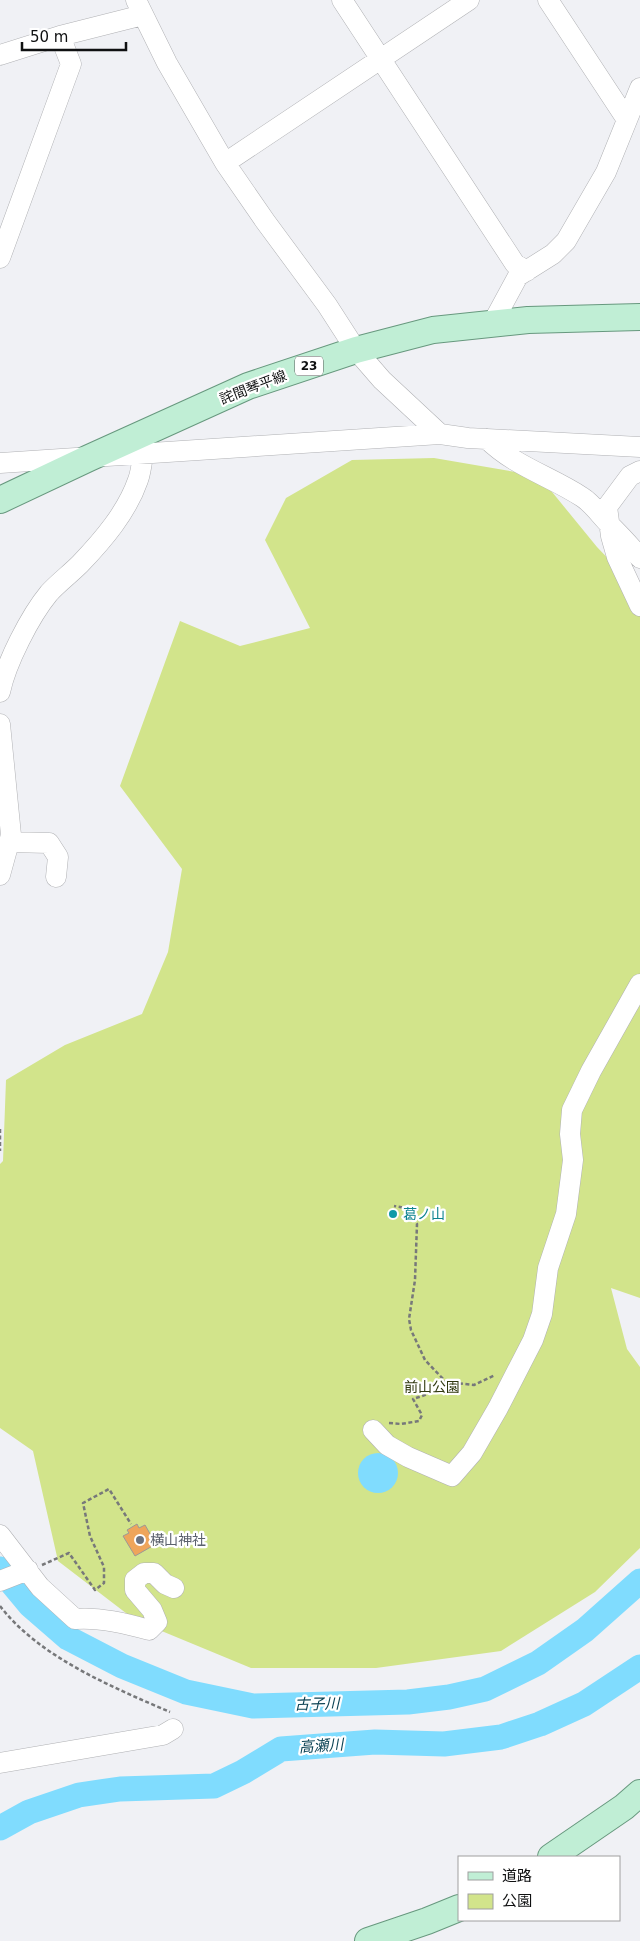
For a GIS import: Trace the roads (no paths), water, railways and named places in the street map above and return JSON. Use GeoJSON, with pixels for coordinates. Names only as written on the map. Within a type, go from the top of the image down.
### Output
{"type":"FeatureCollection","features":[{"type":"Feature","properties":{"kind":"main road","name":"詫間琴平線"},"geometry":{"type":"LineString","coordinates":[[0,500],[248,386],[356,350],[434,330],[528,320],[640,317]]}},
{"type":"Feature","properties":{"kind":"main road"},"geometry":{"type":"LineString","coordinates":[[552,1856],[624,1807],[640,1793]]}},
{"type":"Feature","properties":{"kind":"main road"},"geometry":{"type":"LineString","coordinates":[[368,1941],[458,1908]]}},
{"type":"Feature","properties":{"kind":"street"},"geometry":{"type":"LineString","coordinates":[[342,0],[516,264],[527,271]]}},
{"type":"Feature","properties":{"kind":"street"},"geometry":{"type":"LineString","coordinates":[[225,163],[469,0]]}},
{"type":"Feature","properties":{"kind":"street"},"geometry":{"type":"LineString","coordinates":[[548,0],[627,120]]}},
{"type":"Feature","properties":{"kind":"street"},"geometry":{"type":"LineString","coordinates":[[0,55],[60,36],[139,7],[167,63],[225,163],[326,304],[356,350],[382,380],[440,434]]}},
{"type":"Feature","properties":{"kind":"street"},"geometry":{"type":"LineString","coordinates":[[0,258],[71,64],[60,36]]}},
{"type":"Feature","properties":{"kind":"street"},"geometry":{"type":"LineString","coordinates":[[492,324],[518,276],[553,254],[566,241],[606,172],[640,88]]}},
{"type":"Feature","properties":{"kind":"street"},"geometry":{"type":"LineString","coordinates":[[0,463],[440,434],[487,439],[640,447]]}},
{"type":"Feature","properties":{"kind":"street"},"geometry":{"type":"LineString","coordinates":[[487,439],[500,452],[522,466],[549,478],[584,498],[627,540],[640,558]]}},
{"type":"Feature","properties":{"kind":"street"},"geometry":{"type":"LineString","coordinates":[[0,692],[3,677],[13,656],[49,593],[102,540],[120,515],[138,480],[143,454]]}},
{"type":"Feature","properties":{"kind":"street"},"geometry":{"type":"LineString","coordinates":[[640,471],[630,476],[607,507],[611,536],[617,558],[640,606]]}},
{"type":"Feature","properties":{"kind":"street"},"geometry":{"type":"LineString","coordinates":[[0,724],[11,835],[0,875]]}},
{"type":"Feature","properties":{"kind":"street"},"geometry":{"type":"LineString","coordinates":[[10,842],[49,843],[58,857],[56,877]]}},
{"type":"Feature","properties":{"kind":"street"},"geometry":{"type":"LineString","coordinates":[[373,1430],[387,1445],[408,1457],[452,1476],[472,1454],[533,1340],[542,1314],[548,1268],[566,1214],[570,1189],[573,1160],[570,1134],[572,1110],[590,1071],[640,984]]}},
{"type":"Feature","properties":{"kind":"street"},"geometry":{"type":"LineString","coordinates":[[0,1535],[40,1587],[75,1619],[90,1618],[149,1630],[157,1622],[152,1610],[136,1590],[135,1580],[144,1573],[154,1573],[165,1584],[174,1588]]}},
{"type":"Feature","properties":{"kind":"street"},"geometry":{"type":"LineString","coordinates":[[0,1581],[28,1570]]}},
{"type":"Feature","properties":{"kind":"street"},"geometry":{"type":"LineString","coordinates":[[0,1763],[163,1735],[173,1729]]}},
{"type":"Feature","properties":{"kind":"water"},"geometry":{"type":"Polygon","coordinates":[[[378,1453],[392,1459],[398,1473],[392,1487],[378,1493],[364,1487],[358,1473],[364,1459],[378,1453]]]}},
{"type":"Feature","properties":{"kind":"waterway","name":"古子川"},"geometry":{"type":"LineString","coordinates":[[0,1569],[30,1605],[68,1638],[122,1666],[186,1692],[253,1706],[408,1702],[449,1697],[485,1689],[538,1663],[585,1630],[640,1581]]}},
{"type":"Feature","properties":{"kind":"waterway","name":"高瀬川"},"geometry":{"type":"LineString","coordinates":[[0,1828],[29,1812],[79,1795],[120,1789],[214,1786],[243,1772],[281,1749],[375,1742],[444,1744],[501,1737],[540,1724],[584,1704],[640,1667]]}},
{"type":"Feature","properties":{"kind":"place","name":"葛ノ山"},"geometry":{"type":"Point","coordinates":[393,1214]}},
{"type":"Feature","properties":{"kind":"place","name":"横山神社"},"geometry":{"type":"Point","coordinates":[140,1540]}},
{"type":"Feature","properties":{"kind":"park label","name":"前山公園"},"geometry":{"type":"Point","coordinates":[432,1387]}}]}
